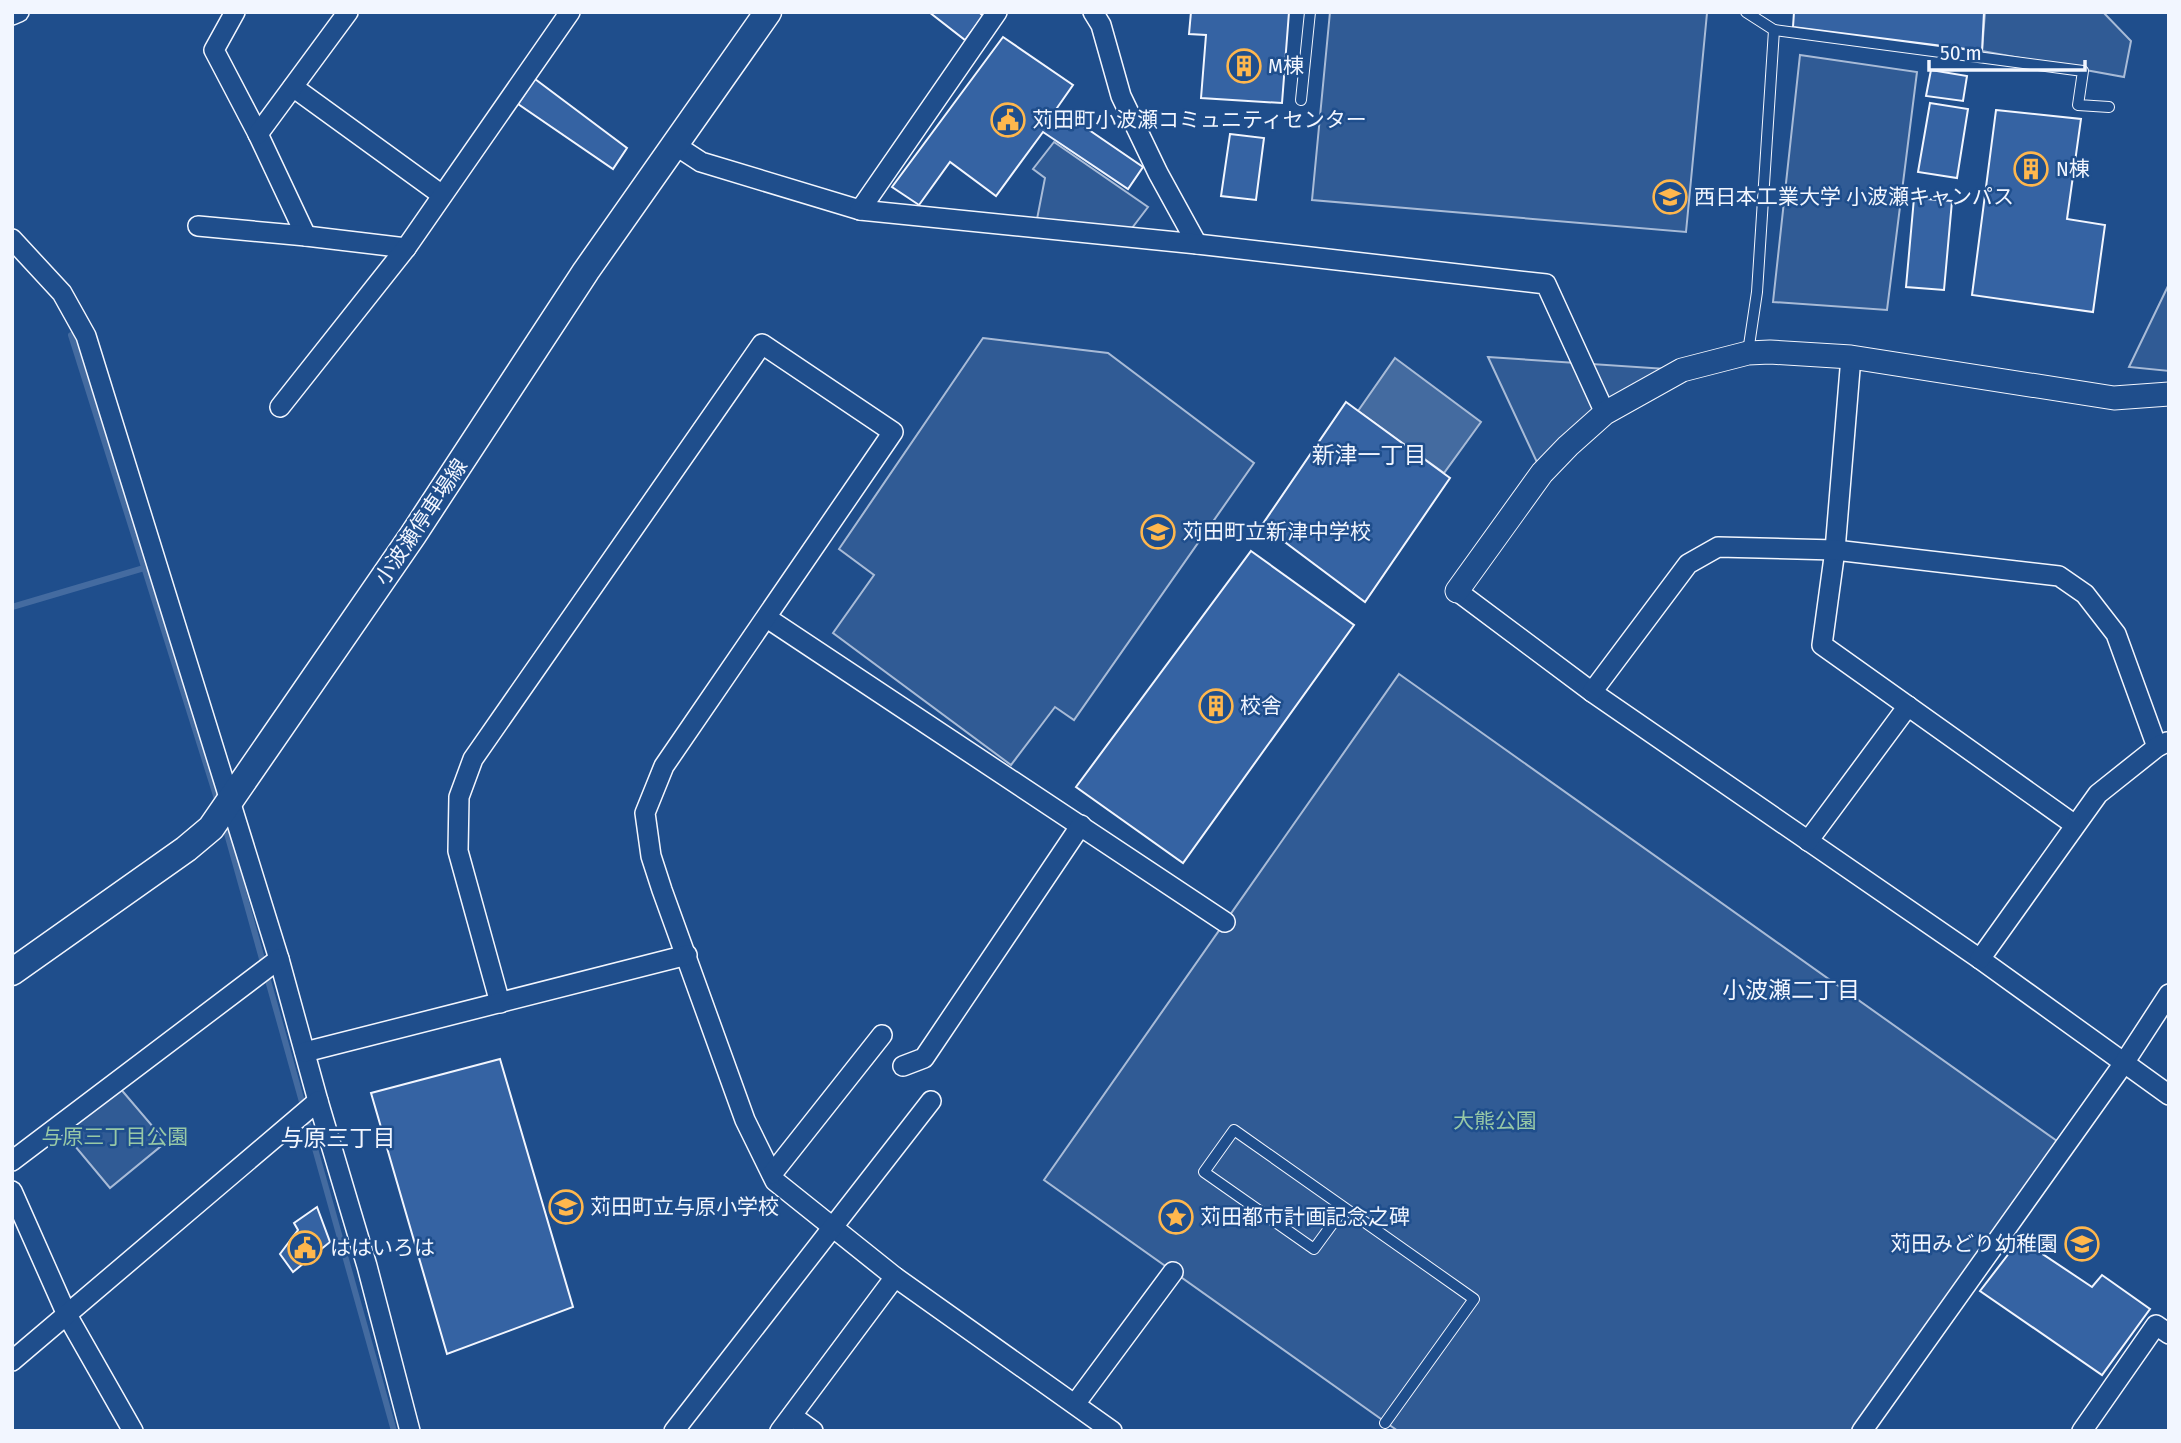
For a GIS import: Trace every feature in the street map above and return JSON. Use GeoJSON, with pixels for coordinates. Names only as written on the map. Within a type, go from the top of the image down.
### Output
{"type":"FeatureCollection","features":[{"type":"Feature","properties":{"kind":"main road","name":"小波瀬停車場線"},"geometry":{"type":"LineString","coordinates":[[12,972],[186,849],[211,828],[414,535],[586,271],[768,12]]}},
{"type":"Feature","properties":{"kind":"street"},"geometry":{"type":"LineString","coordinates":[[12,15],[19,12]]}},
{"type":"Feature","properties":{"kind":"street"},"geometry":{"type":"LineString","coordinates":[[235,12],[214,50],[258,134],[306,236]]}},
{"type":"Feature","properties":{"kind":"street"},"geometry":{"type":"LineString","coordinates":[[258,134],[348,12]]}},
{"type":"Feature","properties":{"kind":"street"},"geometry":{"type":"LineString","coordinates":[[280,407],[406,248],[570,12]]}},
{"type":"Feature","properties":{"kind":"street"},"geometry":{"type":"LineString","coordinates":[[860,210],[997,12]]}},
{"type":"Feature","properties":{"kind":"street"},"geometry":{"type":"LineString","coordinates":[[1093,12],[1101,25],[1121,96],[1158,173],[1197,244]]}},
{"type":"Feature","properties":{"kind":"street"},"geometry":{"type":"LineString","coordinates":[[293,87],[442,195]]}},
{"type":"Feature","properties":{"kind":"street"},"geometry":{"type":"LineString","coordinates":[[674,145],[701,162],[860,210],[1197,244],[1546,284],[1605,413]]}},
{"type":"Feature","properties":{"kind":"street"},"geometry":{"type":"LineString","coordinates":[[198,226],[406,248]]}},
{"type":"Feature","properties":{"kind":"street"},"geometry":{"type":"LineString","coordinates":[[12,239],[62,293],[86,336],[279,959],[368,1266],[410,1431]]}},
{"type":"Feature","properties":{"kind":"street"},"geometry":{"type":"LineString","coordinates":[[499,1003],[457,851],[459,797],[473,759],[762,344],[893,432],[664,766],[645,813],[651,856],[745,1120],[775,1181],[895,1277],[1112,1431]]}},
{"type":"Feature","properties":{"kind":"street"},"geometry":{"type":"LineString","coordinates":[[2169,394],[2114,398],[1851,357],[1748,353],[1682,370],[1605,413],[1567,446],[1542,473],[1457,591],[1592,692],[1980,959],[2169,1095]]}},
{"type":"Feature","properties":{"kind":"street"},"geometry":{"type":"LineString","coordinates":[[1851,357],[1835,550],[1822,645],[2075,825]]}},
{"type":"Feature","properties":{"kind":"street"},"geometry":{"type":"LineString","coordinates":[[1592,692],[1688,564],[1718,547],[1835,550],[2059,576],[2085,594],[2116,634],[2163,744],[2098,794],[1980,959]]}},
{"type":"Feature","properties":{"kind":"street"},"geometry":{"type":"LineString","coordinates":[[767,618],[1225,922]]}},
{"type":"Feature","properties":{"kind":"street"},"geometry":{"type":"LineString","coordinates":[[1808,841],[1908,706]]}},
{"type":"Feature","properties":{"kind":"street"},"geometry":{"type":"LineString","coordinates":[[902,1066],[924,1058],[1081,825]]}},
{"type":"Feature","properties":{"kind":"street"},"geometry":{"type":"LineString","coordinates":[[305,1052],[687,955]]}},
{"type":"Feature","properties":{"kind":"street"},"geometry":{"type":"LineString","coordinates":[[12,1161],[279,959]]}},
{"type":"Feature","properties":{"kind":"street"},"geometry":{"type":"LineString","coordinates":[[1862,1431],[2124,1063],[2169,994]]}},
{"type":"Feature","properties":{"kind":"street"},"geometry":{"type":"LineString","coordinates":[[772,1174],[882,1035]]}},
{"type":"Feature","properties":{"kind":"street"},"geometry":{"type":"LineString","coordinates":[[12,1361],[318,1101]]}},
{"type":"Feature","properties":{"kind":"street"},"geometry":{"type":"LineString","coordinates":[[674,1431],[931,1101]]}},
{"type":"Feature","properties":{"kind":"street"},"geometry":{"type":"LineString","coordinates":[[12,1191],[67,1315],[133,1431]]}},
{"type":"Feature","properties":{"kind":"street"},"geometry":{"type":"LineString","coordinates":[[1075,1404],[1173,1272]]}},
{"type":"Feature","properties":{"kind":"street"},"geometry":{"type":"LineString","coordinates":[[813,1431],[786,1423],[895,1277]]}},
{"type":"Feature","properties":{"kind":"street"},"geometry":{"type":"LineString","coordinates":[[2082,1431],[2156,1325],[2169,1334]]}},
{"type":"Feature","properties":{"kind":"lane"},"geometry":{"type":"LineString","coordinates":[[1301,100],[1310,12]]}},
{"type":"Feature","properties":{"kind":"lane"},"geometry":{"type":"LineString","coordinates":[[1746,12],[1774,30],[2082,71],[2078,104],[2109,107]]}},
{"type":"Feature","properties":{"kind":"lane"},"geometry":{"type":"LineString","coordinates":[[1748,353],[1757,292],[1774,30]]}},
{"type":"Feature","properties":{"kind":"lane"},"geometry":{"type":"LineString","coordinates":[[1344,1208],[1314,1249],[1204,1172],[1234,1130],[1474,1299],[1385,1423]]}},
{"type":"Feature","properties":{"kind":"shaded area"},"geometry":{"type":"Polygon","coordinates":[[[1330,12],[1707,13],[1686,232],[1312,200],[1330,12]]]}},
{"type":"Feature","properties":{"kind":"shaded area"},"geometry":{"type":"Polygon","coordinates":[[[1985,12],[2103,12],[2131,41],[2124,77],[1982,51],[1985,12]]]}},
{"type":"Feature","properties":{"kind":"shaded area"},"geometry":{"type":"Polygon","coordinates":[[[1800,55],[1917,72],[1887,310],[1773,302],[1800,55]]]}},
{"type":"Feature","properties":{"kind":"shaded area"},"geometry":{"type":"Polygon","coordinates":[[[1054,142],[1148,207],[1132,228],[1037,219],[1045,178],[1033,169],[1054,142]]]}},
{"type":"Feature","properties":{"kind":"shaded area"},"geometry":{"type":"Polygon","coordinates":[[[2169,284],[2169,371],[2129,367],[2169,284]]]}},
{"type":"Feature","properties":{"kind":"shaded area"},"geometry":{"type":"Polygon","coordinates":[[[983,338],[1108,353],[1254,463],[1074,720],[1055,707],[1011,765],[833,633],[874,575],[839,549],[983,338]]]}},
{"type":"Feature","properties":{"kind":"shaded area"},"geometry":{"type":"Polygon","coordinates":[[[1488,357],[1682,370],[1542,473],[1488,357]]]}},
{"type":"Feature","properties":{"kind":"shaded area"},"geometry":{"type":"Polygon","coordinates":[[[1395,358],[1481,422],[1444,473],[1358,411],[1395,358]]]}},
{"type":"Feature","properties":{"kind":"shaded area","name":"大熊公園"},"geometry":{"type":"Polygon","coordinates":[[[1399,674],[2064,1146],[1863,1431],[1398,1431],[1044,1180],[1399,674]]]}},
{"type":"Feature","properties":{"kind":"shaded area","name":"与原三丁目公園"},"geometry":{"type":"Polygon","coordinates":[[[119,1087],[166,1142],[110,1188],[64,1133],[119,1087]]]}},
{"type":"Feature","properties":{"kind":"building"},"geometry":{"type":"Polygon","coordinates":[[[929,12],[979,12],[983,16],[965,40],[929,12]]]}},
{"type":"Feature","properties":{"kind":"building","name":"M棟"},"geometry":{"type":"Polygon","coordinates":[[[1191,12],[1289,12],[1282,103],[1201,98],[1206,35],[1189,34],[1191,12]]]}},
{"type":"Feature","properties":{"kind":"building"},"geometry":{"type":"Polygon","coordinates":[[[1794,12],[1984,12],[1982,51],[1793,27],[1794,12]]]}},
{"type":"Feature","properties":{"kind":"building","name":"苅田町小波瀬コミュニティセンター"},"geometry":{"type":"Polygon","coordinates":[[[1003,37],[1073,85],[1057,108],[1143,167],[1128,189],[1043,132],[996,196],[950,162],[919,205],[892,187],[1003,37]]]}},
{"type":"Feature","properties":{"kind":"building"},"geometry":{"type":"Polygon","coordinates":[[[1931,70],[1967,76],[1963,101],[1926,96],[1931,70]]]}},
{"type":"Feature","properties":{"kind":"building"},"geometry":{"type":"Polygon","coordinates":[[[535,79],[627,148],[613,169],[518,104],[535,79]]]}},
{"type":"Feature","properties":{"kind":"building"},"geometry":{"type":"Polygon","coordinates":[[[1930,103],[1968,109],[1957,178],[1918,172],[1930,103]]]}},
{"type":"Feature","properties":{"kind":"building","name":"N棟"},"geometry":{"type":"Polygon","coordinates":[[[1996,110],[2081,119],[2067,219],[2105,225],[2093,312],[1972,295],[1996,110]]]}},
{"type":"Feature","properties":{"kind":"building"},"geometry":{"type":"Polygon","coordinates":[[[1230,134],[1264,138],[1256,200],[1221,196],[1230,134]]]}},
{"type":"Feature","properties":{"kind":"building"},"geometry":{"type":"Polygon","coordinates":[[[1914,198],[1952,201],[1944,290],[1906,287],[1914,198]]]}},
{"type":"Feature","properties":{"kind":"building"},"geometry":{"type":"Polygon","coordinates":[[[1346,402],[1450,478],[1365,602],[1262,525],[1346,402]]]}},
{"type":"Feature","properties":{"kind":"building","name":"校舎"},"geometry":{"type":"Polygon","coordinates":[[[1251,551],[1354,625],[1183,863],[1076,787],[1251,551]]]}},
{"type":"Feature","properties":{"kind":"building"},"geometry":{"type":"Polygon","coordinates":[[[500,1059],[573,1307],[447,1354],[371,1093],[500,1059]]]}},
{"type":"Feature","properties":{"kind":"building"},"geometry":{"type":"Polygon","coordinates":[[[317,1207],[330,1242],[293,1272],[280,1254],[298,1230],[294,1223],[317,1207]]]}},
{"type":"Feature","properties":{"kind":"building"},"geometry":{"type":"Polygon","coordinates":[[[2020,1239],[2092,1287],[2102,1275],[2150,1309],[2102,1375],[1980,1291],[2020,1239]]]}},
{"type":"Feature","properties":{"kind":"waterway"},"geometry":{"type":"LineString","coordinates":[[71,335],[218,802]]}},
{"type":"Feature","properties":{"kind":"waterway"},"geometry":{"type":"LineString","coordinates":[[12,607],[144,568]]}},
{"type":"Feature","properties":{"kind":"waterway"},"geometry":{"type":"LineString","coordinates":[[224,823],[394,1431]]}},
{"type":"Feature","properties":{"kind":"place","name":"M棟"},"geometry":{"type":"Point","coordinates":[1244,66]}},
{"type":"Feature","properties":{"kind":"place","name":"苅田町小波瀬コミュニティセンター"},"geometry":{"type":"Point","coordinates":[1008,120]}},
{"type":"Feature","properties":{"kind":"place","name":"N棟"},"geometry":{"type":"Point","coordinates":[2031,169]}},
{"type":"Feature","properties":{"kind":"place","name":"西日本工業大学 小波瀬キャンパス"},"geometry":{"type":"Point","coordinates":[1670,197]}},
{"type":"Feature","properties":{"kind":"place","name":"苅田町立新津中学校"},"geometry":{"type":"Point","coordinates":[1158,532]}},
{"type":"Feature","properties":{"kind":"place","name":"校舎"},"geometry":{"type":"Point","coordinates":[1216,706]}},
{"type":"Feature","properties":{"kind":"place","name":"苅田町立与原小学校"},"geometry":{"type":"Point","coordinates":[566,1207]}},
{"type":"Feature","properties":{"kind":"place","name":"苅田都市計画記念之碑"},"geometry":{"type":"Point","coordinates":[1176,1217]}},
{"type":"Feature","properties":{"kind":"place","name":"苅田みどり幼稚園"},"geometry":{"type":"Point","coordinates":[2082,1244]}},
{"type":"Feature","properties":{"kind":"place","name":"ははいろは"},"geometry":{"type":"Point","coordinates":[305,1248]}},
{"type":"Feature","properties":{"kind":"district","name":"新津一丁目"},"geometry":{"type":"Point","coordinates":[1369,455]}},
{"type":"Feature","properties":{"kind":"district","name":"小波瀬二丁目"},"geometry":{"type":"Point","coordinates":[1791,990]}},
{"type":"Feature","properties":{"kind":"district","name":"与原三丁目"},"geometry":{"type":"Point","coordinates":[338,1138]}}]}
